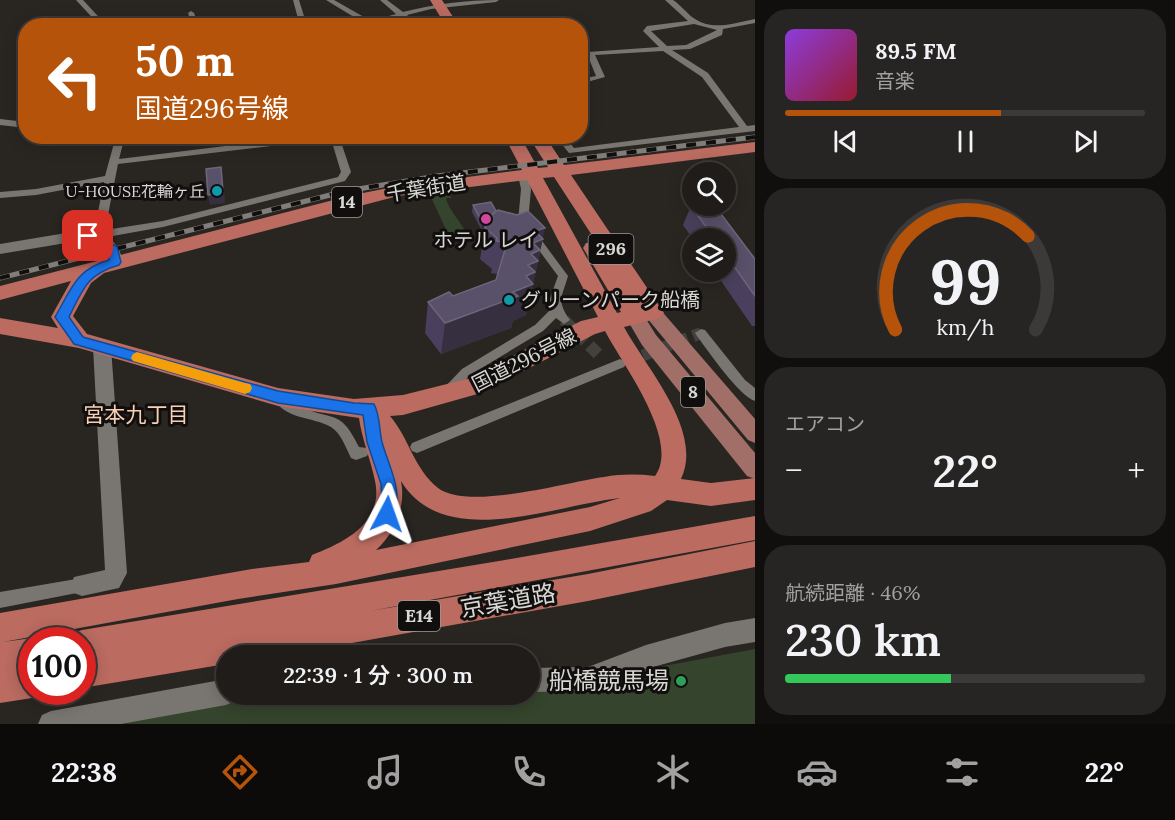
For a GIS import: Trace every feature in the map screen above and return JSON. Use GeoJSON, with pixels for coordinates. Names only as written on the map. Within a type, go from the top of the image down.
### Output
{"type":"FeatureCollection","features":[{"type":"Feature","properties":{"kind":"highway"},"geometry":{"type":"LineString","coordinates":[[444,2],[450,18]]}},
{"type":"Feature","properties":{"kind":"highway"},"geometry":{"type":"LineString","coordinates":[[444,2],[457,18]]}},
{"type":"Feature","properties":{"kind":"highway","name":"千葉街道"},"geometry":{"type":"LineString","coordinates":[[0,293],[398,191],[528,149],[584,168],[755,147]]}},
{"type":"Feature","properties":{"kind":"highway"},"geometry":{"type":"LineString","coordinates":[[0,628],[336,571],[543,529],[620,512],[642,503],[657,493],[669,475],[673,457],[673,439],[660,405],[624,347],[584,275],[528,149]]}},
{"type":"Feature","properties":{"kind":"highway","name":"296"},"geometry":{"type":"LineString","coordinates":[[528,149],[561,186],[644,314]]}},
{"type":"Feature","properties":{"kind":"highway"},"geometry":{"type":"LineString","coordinates":[[79,340],[62,317],[83,278],[107,265]]}},
{"type":"Feature","properties":{"kind":"highway","name":"国道296号線"},"geometry":{"type":"LineString","coordinates":[[0,326],[79,340],[278,397],[354,409],[403,405],[474,387],[589,327],[644,314]]}},
{"type":"Feature","properties":{"kind":"highway"},"geometry":{"type":"LineString","coordinates":[[240,586],[328,561],[367,541],[379,529],[387,514],[390,499],[389,484],[375,442],[369,408]]}},
{"type":"Feature","properties":{"kind":"highway"},"geometry":{"type":"LineString","coordinates":[[369,408],[392,436],[406,469],[424,493],[453,507],[488,507],[626,486],[706,494],[754,475]]}},
{"type":"Feature","properties":{"kind":"highway","name":"京葉道路"},"geometry":{"type":"LineString","coordinates":[[96,643],[505,574],[755,528]]}},
{"type":"Feature","properties":{"kind":"highway","name":"京葉道路"},"geometry":{"type":"LineString","coordinates":[[96,671],[684,570],[755,554]]}},
{"type":"Feature","properties":{"kind":"highway"},"geometry":{"type":"LineString","coordinates":[[684,570],[755,559]]}},
{"type":"Feature","properties":{"kind":"highway"},"geometry":{"type":"LineString","coordinates":[[0,658],[18,655]]}},
{"type":"Feature","properties":{"kind":"highway"},"geometry":{"type":"LineString","coordinates":[[0,687],[18,684]]}},
{"type":"Feature","properties":{"kind":"main road","name":"8"},"geometry":{"type":"LineString","coordinates":[[644,314],[755,434]]}},
{"type":"Feature","properties":{"kind":"main road","name":"8"},"geometry":{"type":"LineString","coordinates":[[644,314],[650,340],[754,475]]}},
{"type":"Feature","properties":{"kind":"street"},"geometry":{"type":"LineString","coordinates":[[79,0],[96,18]]}},
{"type":"Feature","properties":{"kind":"street"},"geometry":{"type":"LineString","coordinates":[[296,0],[302,18]]}},
{"type":"Feature","properties":{"kind":"street"},"geometry":{"type":"LineString","coordinates":[[329,0],[361,18]]}},
{"type":"Feature","properties":{"kind":"street"},"geometry":{"type":"LineString","coordinates":[[382,0],[405,18]]}},
{"type":"Feature","properties":{"kind":"street"},"geometry":{"type":"LineString","coordinates":[[389,18],[444,2],[496,0]]}},
{"type":"Feature","properties":{"kind":"street"},"geometry":{"type":"LineString","coordinates":[[668,0],[696,22],[720,30],[755,21]]}},
{"type":"Feature","properties":{"kind":"street"},"geometry":{"type":"LineString","coordinates":[[191,13],[193,18]]}},
{"type":"Feature","properties":{"kind":"street"},"geometry":{"type":"LineString","coordinates":[[696,22],[650,28],[647,31],[667,50],[705,75],[750,129]]}},
{"type":"Feature","properties":{"kind":"street"},"geometry":{"type":"LineString","coordinates":[[588,80],[601,77],[591,54],[593,53],[687,47],[719,33],[720,30]]}},
{"type":"Feature","properties":{"kind":"street"},"geometry":{"type":"LineString","coordinates":[[0,122],[18,124]]}},
{"type":"Feature","properties":{"kind":"street"},"geometry":{"type":"LineString","coordinates":[[572,151],[750,129]]}},
{"type":"Feature","properties":{"kind":"street"},"geometry":{"type":"LineString","coordinates":[[97,235],[119,144]]}},
{"type":"Feature","properties":{"kind":"street"},"geometry":{"type":"LineString","coordinates":[[113,162],[272,144]]}},
{"type":"Feature","properties":{"kind":"street"},"geometry":{"type":"LineString","coordinates":[[0,249],[163,224],[342,179],[346,172],[336,144]]}},
{"type":"Feature","properties":{"kind":"street"},"geometry":{"type":"LineString","coordinates":[[566,144],[584,168]]}},
{"type":"Feature","properties":{"kind":"street"},"geometry":{"type":"LineString","coordinates":[[443,396],[466,372],[560,315],[555,301],[563,276],[523,222],[528,149]]}},
{"type":"Feature","properties":{"kind":"street"},"geometry":{"type":"LineString","coordinates":[[0,195],[36,192],[109,178]]}},
{"type":"Feature","properties":{"kind":"street"},"geometry":{"type":"LineString","coordinates":[[97,235],[113,250],[107,265]]}},
{"type":"Feature","properties":{"kind":"street"},"geometry":{"type":"LineString","coordinates":[[701,333],[741,383],[755,396]]}},
{"type":"Feature","properties":{"kind":"street"},"geometry":{"type":"LineString","coordinates":[[0,600],[111,580],[116,573],[102,347]]}},
{"type":"Feature","properties":{"kind":"street"},"geometry":{"type":"LineString","coordinates":[[417,447],[615,366],[601,357]]}},
{"type":"Feature","properties":{"kind":"street"},"geometry":{"type":"LineString","coordinates":[[278,397],[294,410],[336,423],[347,435],[356,454],[362,452]]}},
{"type":"Feature","properties":{"kind":"street"},"geometry":{"type":"LineString","coordinates":[[540,680],[588,679],[646,657],[725,635],[755,630]]}},
{"type":"Feature","properties":{"kind":"street"},"geometry":{"type":"LineString","coordinates":[[51,724],[216,694]]}},
{"type":"Feature","properties":{"kind":"green space"},"geometry":{"type":"Polygon","coordinates":[[[450,191],[451,198],[446,198],[447,203],[467,235],[448,234],[430,195],[450,191]]]}},
{"type":"Feature","properties":{"kind":"green space","name":"船橋競馬場"},"geometry":{"type":"Polygon","coordinates":[[[755,649],[755,724],[99,724],[188,706],[216,703],[216,705],[540,705],[540,691],[579,690],[637,671],[755,649]]]}},
{"type":"Feature","properties":{"kind":"building"},"geometry":{"type":"Polygon","coordinates":[[[221,167],[223,193],[208,195],[206,169],[221,167]]]}},
{"type":"Feature","properties":{"kind":"building"},"geometry":{"type":"Polygon","coordinates":[[[491,202],[496,211],[487,222],[482,222],[473,205],[491,202]]]}},
{"type":"Feature","properties":{"kind":"building"},"geometry":{"type":"Polygon","coordinates":[[[498,210],[517,215],[528,211],[545,228],[535,231],[543,239],[533,243],[540,250],[531,254],[538,261],[528,265],[535,272],[526,276],[533,284],[513,292],[518,296],[445,323],[428,302],[449,292],[453,296],[496,280],[507,243],[496,241],[497,238],[485,228],[488,218],[498,210]]]}},
{"type":"Feature","properties":{"kind":"building"},"geometry":{"type":"Polygon","coordinates":[[[698,216],[723,216],[732,228],[707,228],[698,216]]]}},
{"type":"Feature","properties":{"kind":"building"},"geometry":{"type":"Polygon","coordinates":[[[736,234],[755,259],[755,296],[736,269],[736,234]]]}},
{"type":"Feature","properties":{"kind":"tunnel"},"geometry":{"type":"LineString","coordinates":[[564,320],[601,357]]}},
{"type":"Feature","properties":{"kind":"tunnel"},"geometry":{"type":"LineString","coordinates":[[626,362],[701,333]]}},
{"type":"Feature","properties":{"kind":"railway"},"geometry":{"type":"LineString","coordinates":[[0,278],[346,191],[437,176],[755,137]]}},
{"type":"Feature","properties":{"kind":"slow traffic"},"geometry":{"type":"LineString","coordinates":[[137,358],[245,388]]}},
{"type":"Feature","properties":{"kind":"place","name":"U-HOUSE花輪ヶ丘"},"geometry":{"type":"Point","coordinates":[217,191]}},
{"type":"Feature","properties":{"kind":"place","name":"ホテル レイ"},"geometry":{"type":"Point","coordinates":[486,219]}},
{"type":"Feature","properties":{"kind":"place","name":"グリーンパーク船橋"},"geometry":{"type":"Point","coordinates":[509,300]}},
{"type":"Feature","properties":{"kind":"place","name":"船橋競馬場"},"geometry":{"type":"Point","coordinates":[681,681]}},
{"type":"Feature","properties":{"kind":"district","name":"宮本九丁目"},"geometry":{"type":"Point","coordinates":[136,415]}},
{"type":"Feature","properties":{"kind":"route"},"geometry":{"type":"LineString","coordinates":[[88,236],[96,236],[113,250],[115,262],[98,267],[83,278],[62,317],[79,340],[278,397],[354,409],[369,408],[375,442],[389,484],[390,499],[387,514]]}}]}
